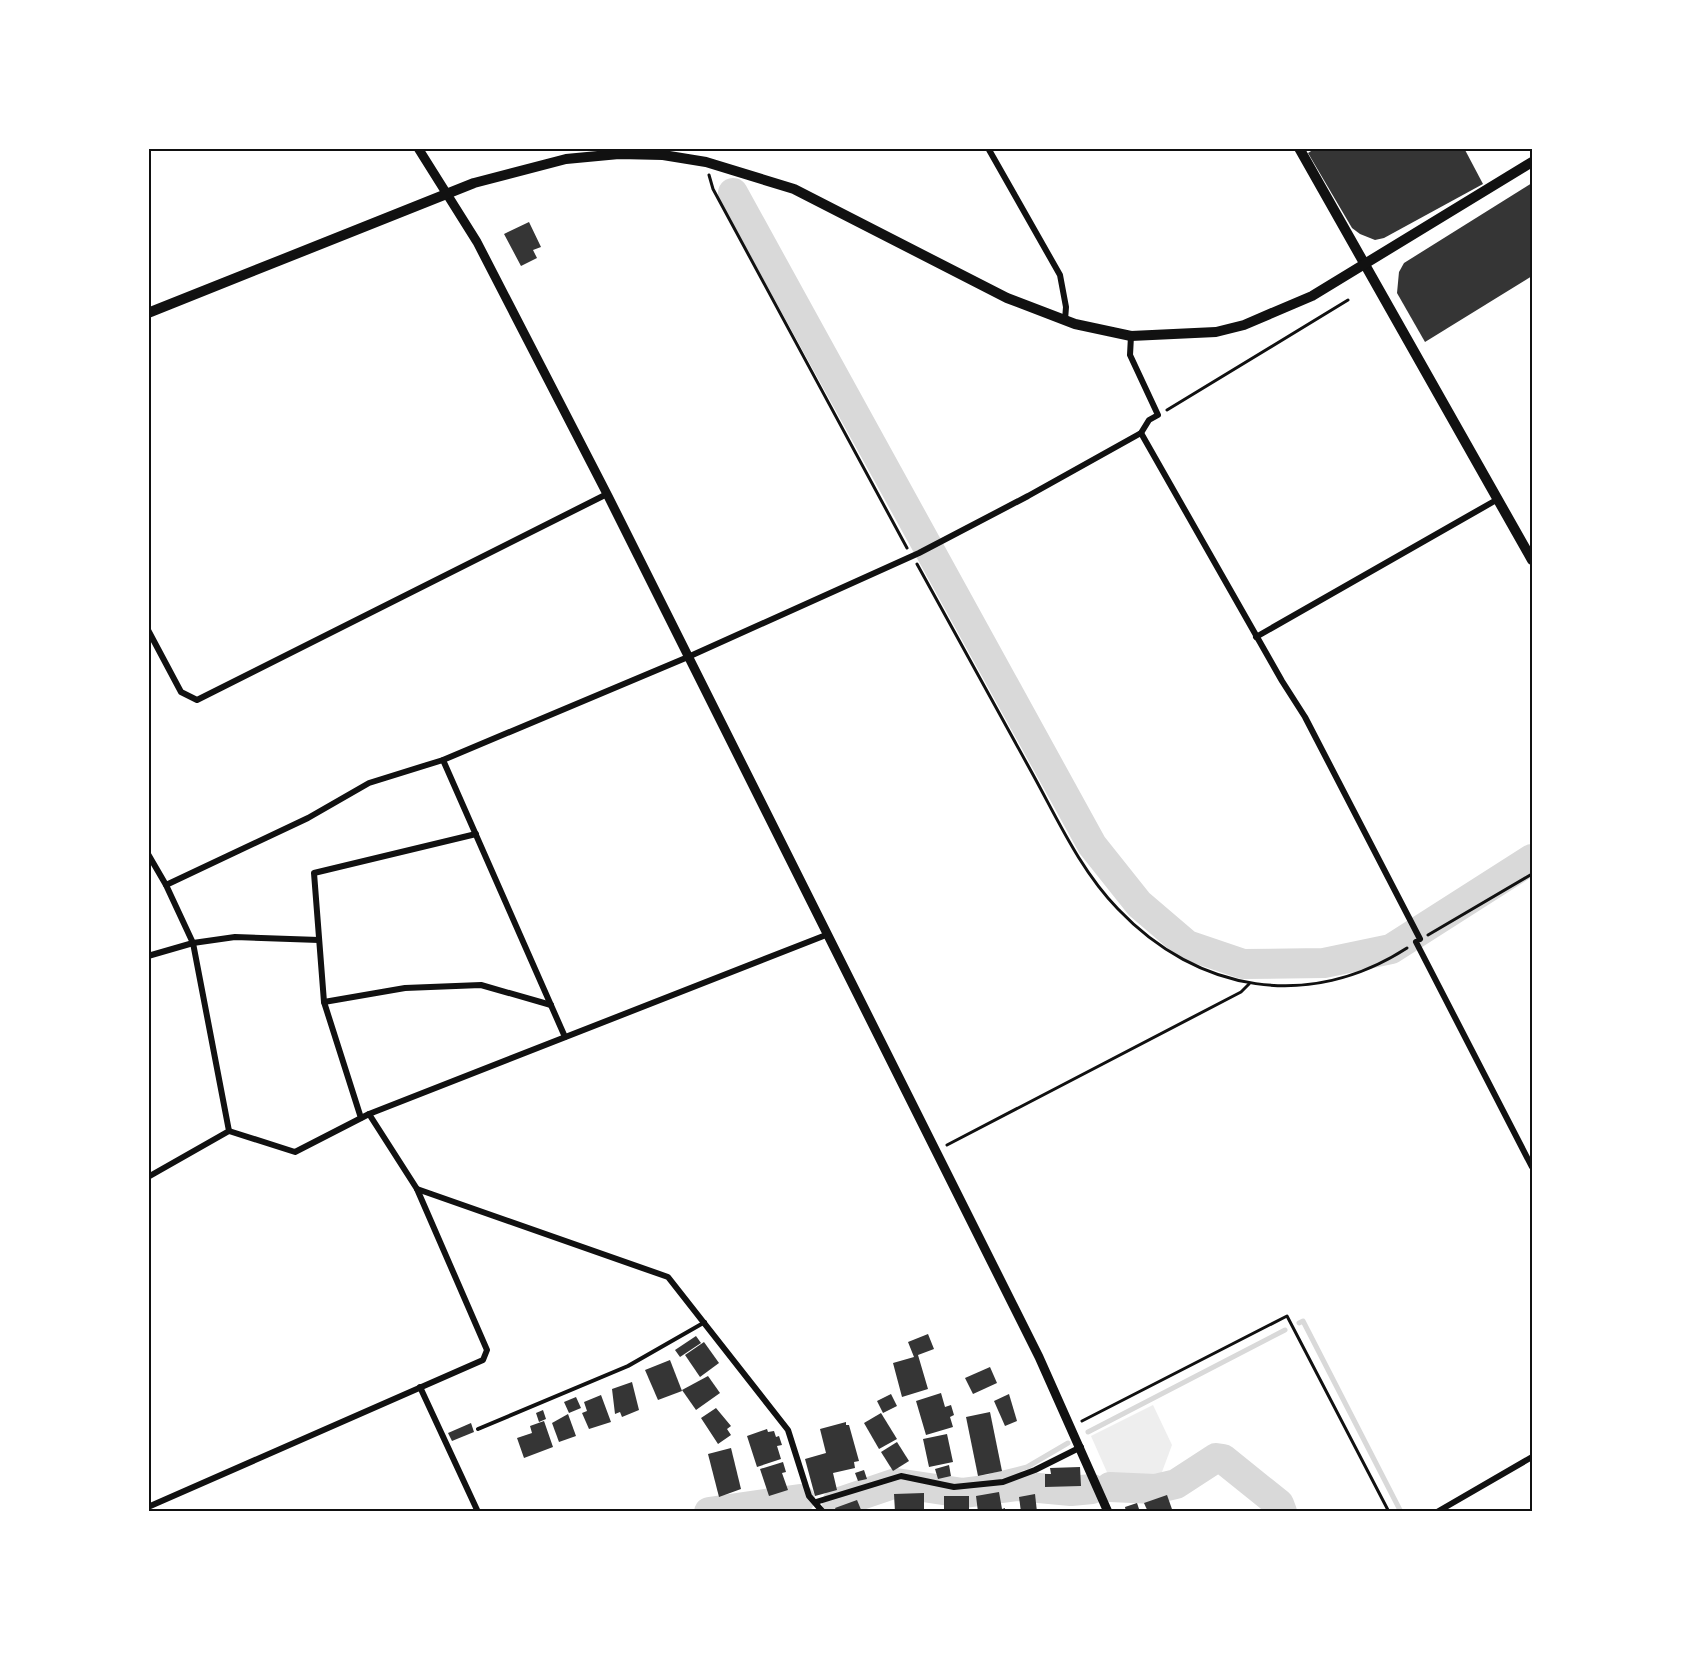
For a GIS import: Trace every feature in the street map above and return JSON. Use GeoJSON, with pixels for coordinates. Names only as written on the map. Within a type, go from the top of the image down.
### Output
{"type":"FeatureCollection","features":[{"type":"Feature","properties":{"kind":"main road"},"geometry":{"type":"LineString","coordinates":[[1299,148],[1533,560]]}},
{"type":"Feature","properties":{"kind":"main road"},"geometry":{"type":"LineString","coordinates":[[149,312],[474,183],[566,159],[619,154],[663,155],[706,162],[794,189],[1007,297],[1065,321],[1131,336],[1216,332],[1244,325],[1311,296],[1533,162]]}},
{"type":"Feature","properties":{"kind":"street"},"geometry":{"type":"LineString","coordinates":[[418,148],[477,243],[607,494],[1072,1426],[1108,1512]]}},
{"type":"Feature","properties":{"kind":"street"},"geometry":{"type":"LineString","coordinates":[[988,148],[1060,275],[1066,307],[1065,321]]}},
{"type":"Feature","properties":{"kind":"street"},"geometry":{"type":"LineString","coordinates":[[166,885],[308,818],[369,783],[443,760],[688,657],[915,554],[1028,496],[1141,433],[1149,420],[1158,415],[1130,355],[1131,336]]}},
{"type":"Feature","properties":{"kind":"street"},"geometry":{"type":"LineString","coordinates":[[1141,433],[1256,637],[1305,717],[1533,1167]]}},
{"type":"Feature","properties":{"kind":"street"},"geometry":{"type":"LineString","coordinates":[[148,630],[181,692],[197,700],[607,494]]}},
{"type":"Feature","properties":{"kind":"street"},"geometry":{"type":"LineString","coordinates":[[1256,637],[1498,499]]}},
{"type":"Feature","properties":{"kind":"street"},"geometry":{"type":"LineString","coordinates":[[443,760],[565,1037]]}},
{"type":"Feature","properties":{"kind":"street"},"geometry":{"type":"LineString","coordinates":[[360,1118],[324,1002],[314,873],[476,834]]}},
{"type":"Feature","properties":{"kind":"street"},"geometry":{"type":"LineString","coordinates":[[148,854],[166,885],[193,943],[229,1131]]}},
{"type":"Feature","properties":{"kind":"street"},"geometry":{"type":"LineString","coordinates":[[149,1176],[229,1131],[295,1152],[369,1114],[826,934]]}},
{"type":"Feature","properties":{"kind":"street"},"geometry":{"type":"LineString","coordinates":[[148,956],[193,943],[235,937],[319,939]]}},
{"type":"Feature","properties":{"kind":"street"},"geometry":{"type":"LineString","coordinates":[[324,1002],[405,988],[481,985],[551,1005]]}},
{"type":"Feature","properties":{"kind":"street"},"geometry":{"type":"LineString","coordinates":[[148,1507],[483,1360],[488,1350],[417,1189],[369,1114]]}},
{"type":"Feature","properties":{"kind":"street"},"geometry":{"type":"LineString","coordinates":[[417,1189],[668,1276],[788,1430],[809,1496],[823,1512]]}},
{"type":"Feature","properties":{"kind":"street"},"geometry":{"type":"LineString","coordinates":[[420,1387],[478,1512]]}},
{"type":"Feature","properties":{"kind":"street"},"geometry":{"type":"LineString","coordinates":[[816,1502],[900,1476],[954,1487],[1003,1482],[1035,1470],[1082,1447]]}},
{"type":"Feature","properties":{"kind":"street"},"geometry":{"type":"LineString","coordinates":[[1437,1512],[1533,1457]]}},
{"type":"Feature","properties":{"kind":"lane"},"geometry":{"type":"LineString","coordinates":[[478,1429],[628,1366],[705,1322]]}},
{"type":"Feature","properties":{"kind":"path"},"geometry":{"type":"LineString","coordinates":[[706,162],[713,189],[915,554],[1077,855],[1118,909],[1160,946],[1208,971],[1250,984],[1279,988],[1345,978],[1386,961],[1418,939],[1533,874]]}},
{"type":"Feature","properties":{"kind":"path"},"geometry":{"type":"LineString","coordinates":[[1158,415],[1348,300]]}},
{"type":"Feature","properties":{"kind":"path"},"geometry":{"type":"LineString","coordinates":[[936,1150],[1241,992],[1250,984]]}},
{"type":"Feature","properties":{"kind":"path"},"geometry":{"type":"LineString","coordinates":[[1072,1426],[1287,1316],[1389,1512]]}},
{"type":"Feature","properties":{"kind":"shaded area"},"geometry":{"type":"Polygon","coordinates":[[[1153,1405],[1172,1445],[1159,1480],[1110,1479],[1091,1436],[1153,1405]]]}},
{"type":"Feature","properties":{"kind":"building"},"geometry":{"type":"Polygon","coordinates":[[[1316,148],[1464,148],[1483,184],[1384,238],[1375,240],[1352,228],[1308,153],[1316,148]]]}},
{"type":"Feature","properties":{"kind":"building"},"geometry":{"type":"Polygon","coordinates":[[[1532,183],[1532,276],[1425,342],[1397,293],[1399,272],[1404,263],[1532,183]]]}},
{"type":"Feature","properties":{"kind":"building"},"geometry":{"type":"Polygon","coordinates":[[[529,222],[541,247],[533,250],[537,258],[521,266],[504,234],[529,222]]]}},
{"type":"Feature","properties":{"kind":"building"},"geometry":{"type":"Polygon","coordinates":[[[928,1334],[934,1349],[918,1355],[928,1389],[902,1397],[893,1363],[914,1357],[908,1342],[928,1334]]]}},
{"type":"Feature","properties":{"kind":"building"},"geometry":{"type":"Polygon","coordinates":[[[696,1336],[701,1343],[680,1357],[675,1350],[696,1336]]]}},
{"type":"Feature","properties":{"kind":"building"},"geometry":{"type":"Polygon","coordinates":[[[704,1342],[719,1363],[700,1377],[685,1355],[704,1342]]]}},
{"type":"Feature","properties":{"kind":"building"},"geometry":{"type":"Polygon","coordinates":[[[670,1360],[682,1391],[658,1400],[645,1370],[670,1360]]]}},
{"type":"Feature","properties":{"kind":"building"},"geometry":{"type":"Polygon","coordinates":[[[990,1367],[997,1383],[973,1394],[965,1378],[990,1367]]]}},
{"type":"Feature","properties":{"kind":"building"},"geometry":{"type":"Polygon","coordinates":[[[708,1376],[720,1393],[696,1410],[682,1390],[708,1376]]]}},
{"type":"Feature","properties":{"kind":"building"},"geometry":{"type":"Polygon","coordinates":[[[632,1382],[639,1410],[622,1417],[620,1412],[615,1414],[612,1389],[632,1382]]]}},
{"type":"Feature","properties":{"kind":"building"},"geometry":{"type":"Polygon","coordinates":[[[941,1393],[945,1407],[951,1405],[954,1415],[950,1417],[953,1427],[926,1435],[916,1401],[941,1393]]]}},
{"type":"Feature","properties":{"kind":"building"},"geometry":{"type":"Polygon","coordinates":[[[891,1394],[897,1406],[883,1413],[877,1401],[891,1394]]]}},
{"type":"Feature","properties":{"kind":"building"},"geometry":{"type":"Polygon","coordinates":[[[1009,1394],[1017,1421],[1005,1426],[994,1401],[1009,1394]]]}},
{"type":"Feature","properties":{"kind":"building"},"geometry":{"type":"Polygon","coordinates":[[[601,1395],[611,1422],[589,1429],[582,1413],[587,1411],[584,1402],[601,1395]]]}},
{"type":"Feature","properties":{"kind":"building"},"geometry":{"type":"Polygon","coordinates":[[[576,1397],[581,1408],[569,1413],[564,1402],[576,1397]]]}},
{"type":"Feature","properties":{"kind":"building"},"geometry":{"type":"Polygon","coordinates":[[[716,1408],[731,1426],[727,1429],[731,1435],[718,1444],[701,1418],[716,1408]]]}},
{"type":"Feature","properties":{"kind":"building"},"geometry":{"type":"Polygon","coordinates":[[[543,1410],[546,1419],[539,1422],[536,1413],[543,1410]]]}},
{"type":"Feature","properties":{"kind":"building"},"geometry":{"type":"Polygon","coordinates":[[[990,1412],[1002,1471],[978,1476],[966,1417],[990,1412]]]}},
{"type":"Feature","properties":{"kind":"building"},"geometry":{"type":"Polygon","coordinates":[[[881,1413],[897,1439],[879,1449],[864,1423],[881,1413]]]}},
{"type":"Feature","properties":{"kind":"building"},"geometry":{"type":"Polygon","coordinates":[[[568,1414],[576,1436],[559,1442],[552,1423],[568,1414]]]}},
{"type":"Feature","properties":{"kind":"building"},"geometry":{"type":"Polygon","coordinates":[[[544,1421],[553,1447],[524,1458],[517,1438],[532,1433],[530,1426],[544,1421]]]}},
{"type":"Feature","properties":{"kind":"building"},"geometry":{"type":"Polygon","coordinates":[[[846,1422],[846,1425],[849,1425],[859,1461],[854,1462],[855,1468],[833,1473],[837,1490],[815,1496],[805,1459],[826,1453],[820,1429],[846,1422]]]}},
{"type":"Feature","properties":{"kind":"building"},"geometry":{"type":"Polygon","coordinates":[[[471,1423],[474,1432],[452,1441],[448,1433],[471,1423]]]}},
{"type":"Feature","properties":{"kind":"building"},"geometry":{"type":"Polygon","coordinates":[[[767,1429],[768,1432],[774,1431],[776,1437],[779,1436],[782,1445],[777,1446],[781,1459],[757,1467],[747,1436],[767,1429]]]}},
{"type":"Feature","properties":{"kind":"building"},"geometry":{"type":"Polygon","coordinates":[[[947,1434],[953,1462],[929,1467],[923,1439],[947,1434]]]}},
{"type":"Feature","properties":{"kind":"building"},"geometry":{"type":"Polygon","coordinates":[[[897,1442],[909,1461],[893,1471],[881,1452],[897,1442]]]}},
{"type":"Feature","properties":{"kind":"building"},"geometry":{"type":"Polygon","coordinates":[[[731,1448],[741,1489],[719,1497],[708,1454],[731,1448]]]}},
{"type":"Feature","properties":{"kind":"building"},"geometry":{"type":"Polygon","coordinates":[[[783,1462],[786,1472],[782,1473],[788,1490],[769,1496],[760,1469],[783,1462]]]}},
{"type":"Feature","properties":{"kind":"building"},"geometry":{"type":"Polygon","coordinates":[[[949,1465],[951,1476],[938,1479],[935,1469],[949,1465]]]}},
{"type":"Feature","properties":{"kind":"building"},"geometry":{"type":"Polygon","coordinates":[[[1080,1467],[1081,1486],[1045,1487],[1045,1474],[1051,1474],[1050,1468],[1080,1467]]]}},
{"type":"Feature","properties":{"kind":"building"},"geometry":{"type":"Polygon","coordinates":[[[864,1470],[867,1479],[858,1481],[855,1473],[864,1470]]]}},
{"type":"Feature","properties":{"kind":"building"},"geometry":{"type":"Polygon","coordinates":[[[999,1492],[1002,1509],[1005,1508],[1005,1512],[978,1512],[976,1496],[999,1492]]]}},
{"type":"Feature","properties":{"kind":"building"},"geometry":{"type":"Polygon","coordinates":[[[924,1493],[924,1512],[895,1512],[894,1494],[924,1493]]]}},
{"type":"Feature","properties":{"kind":"building"},"geometry":{"type":"Polygon","coordinates":[[[1035,1494],[1037,1512],[1021,1512],[1019,1497],[1035,1494]]]}},
{"type":"Feature","properties":{"kind":"building"},"geometry":{"type":"Polygon","coordinates":[[[1167,1495],[1173,1512],[1148,1512],[1144,1503],[1167,1495]]]}},
{"type":"Feature","properties":{"kind":"building"},"geometry":{"type":"Polygon","coordinates":[[[944,1496],[969,1496],[969,1512],[944,1512],[944,1496]]]}},
{"type":"Feature","properties":{"kind":"building"},"geometry":{"type":"Polygon","coordinates":[[[857,1500],[862,1512],[837,1512],[835,1508],[857,1500]]]}},
{"type":"Feature","properties":{"kind":"building"},"geometry":{"type":"Polygon","coordinates":[[[1137,1503],[1140,1512],[1126,1512],[1125,1507],[1137,1503]]]}},
{"type":"Feature","properties":{"kind":"waterway"},"geometry":{"type":"LineString","coordinates":[[733,193],[1092,845],[1139,904],[1187,945],[1243,964],[1324,963],[1391,949],[1532,859]]}},
{"type":"Feature","properties":{"kind":"waterway"},"geometry":{"type":"LineString","coordinates":[[1299,1323],[1303,1321],[1401,1512]]}},
{"type":"Feature","properties":{"kind":"waterway"},"geometry":{"type":"LineString","coordinates":[[1088,1432],[1285,1330]]}},
{"type":"Feature","properties":{"kind":"waterway"},"geometry":{"type":"LineString","coordinates":[[991,1476],[1027,1467],[1068,1443]]}},
{"type":"Feature","properties":{"kind":"waterway"},"geometry":{"type":"LineString","coordinates":[[1110,1487],[1155,1489],[1176,1484],[1216,1458],[1223,1459],[1279,1504],[1282,1512]]}},
{"type":"Feature","properties":{"kind":"waterway"},"geometry":{"type":"LineString","coordinates":[[837,1503],[896,1483],[963,1493],[1017,1486],[1071,1491],[1092,1489]]}},
{"type":"Feature","properties":{"kind":"waterway"},"geometry":{"type":"LineString","coordinates":[[709,1512],[800,1499]]}}]}
